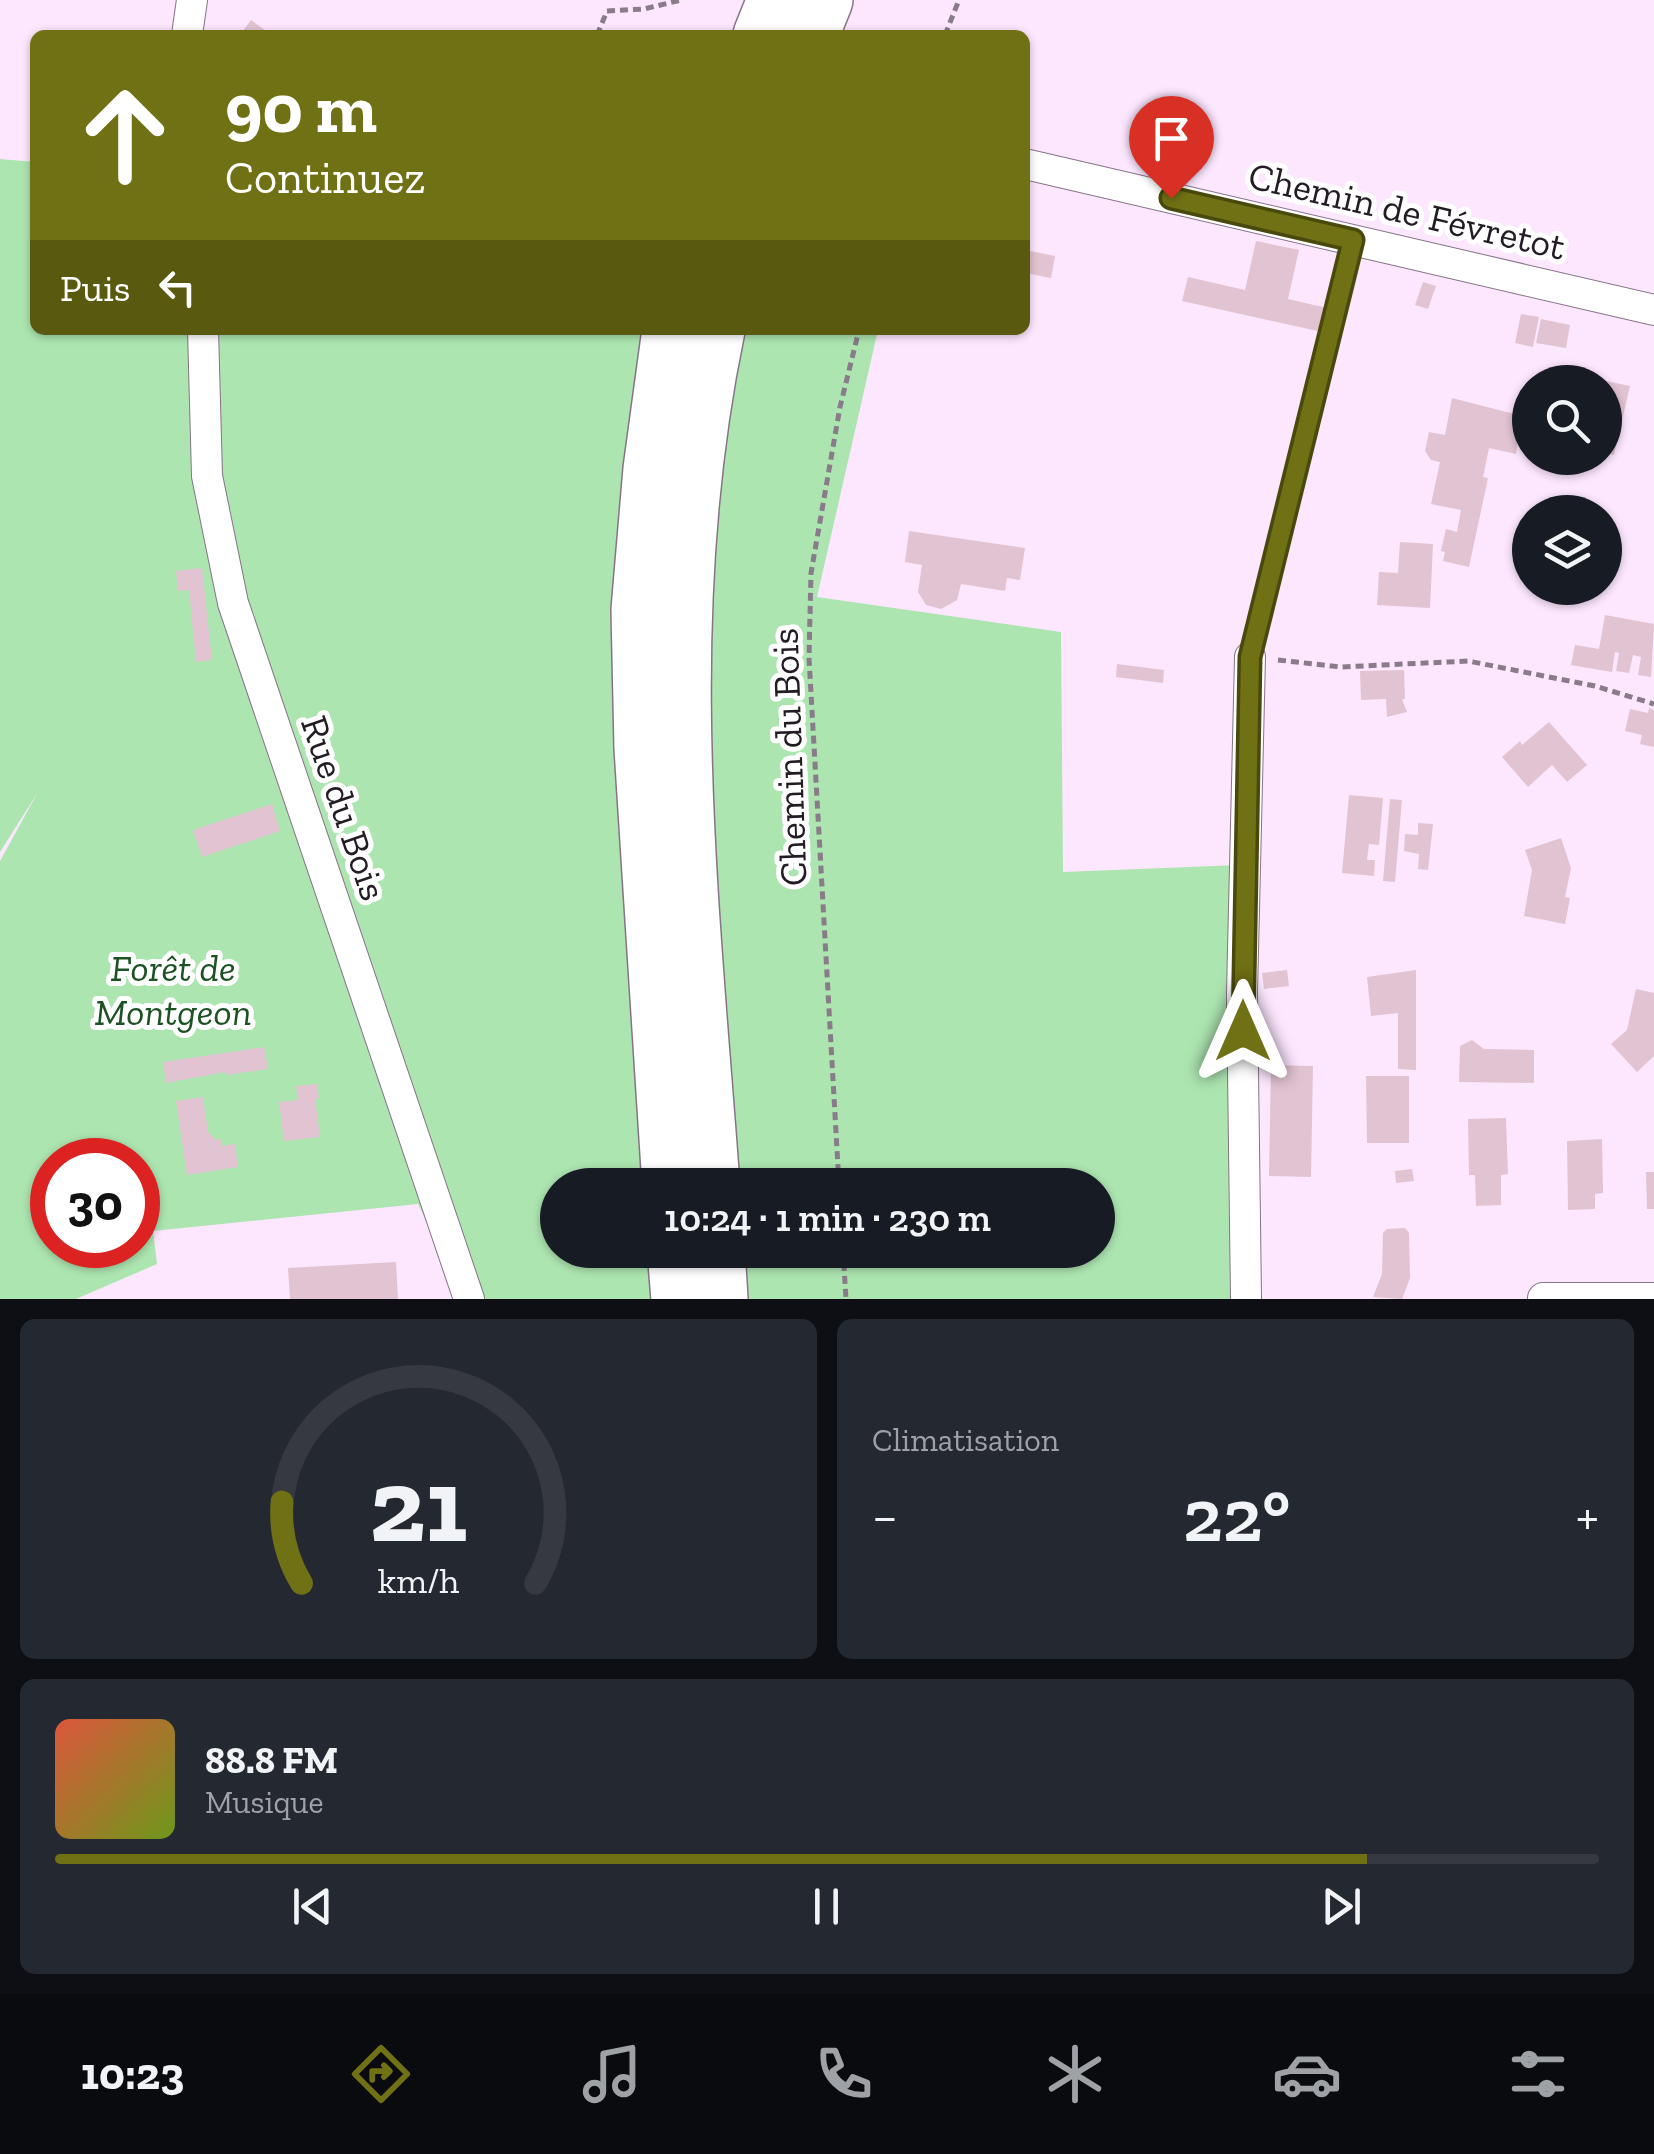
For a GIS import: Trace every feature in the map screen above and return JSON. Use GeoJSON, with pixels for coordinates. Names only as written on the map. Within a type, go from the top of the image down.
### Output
{"type":"FeatureCollection","features":[{"type":"Feature","properties":{"kind":"highway"},"geometry":{"type":"LineString","coordinates":[[762,30],[775,0]]}},
{"type":"Feature","properties":{"kind":"highway"},"geometry":{"type":"LineString","coordinates":[[814,30],[825,0]]}},
{"type":"Feature","properties":{"kind":"highway"},"geometry":{"type":"LineString","coordinates":[[669,335],[651,469],[639,610],[642,748],[669,1168]]}},
{"type":"Feature","properties":{"kind":"highway"},"geometry":{"type":"LineString","coordinates":[[711,1168],[682,783],[682,624],[689,505],[717,335]]}},
{"type":"Feature","properties":{"kind":"highway"},"geometry":{"type":"LineString","coordinates":[[676,1268],[678,1299]]}},
{"type":"Feature","properties":{"kind":"highway"},"geometry":{"type":"LineString","coordinates":[[718,1268],[720,1299]]}},
{"type":"Feature","properties":{"kind":"street"},"geometry":{"type":"LineString","coordinates":[[188,30],[192,0]]}},
{"type":"Feature","properties":{"kind":"street","name":"Chemin de Févretot"},"geometry":{"type":"LineString","coordinates":[[1030,165],[1654,310]]}},
{"type":"Feature","properties":{"kind":"street","name":"Rue du Bois"},"geometry":{"type":"LineString","coordinates":[[203,335],[206,476],[233,603],[470,1299]]}},
{"type":"Feature","properties":{"kind":"street"},"geometry":{"type":"LineString","coordinates":[[1246,1299],[1242,993],[1250,657]]}},
{"type":"Feature","properties":{"kind":"street"},"geometry":{"type":"LineString","coordinates":[[1543,1298],[1654,1298]]}},
{"type":"Feature","properties":{"kind":"lane"},"geometry":{"type":"LineString","coordinates":[[1250,657],[1353,240]]}},
{"type":"Feature","properties":{"kind":"path"},"geometry":{"type":"LineString","coordinates":[[599,30],[607,11],[644,9],[681,0]]}},
{"type":"Feature","properties":{"kind":"path"},"geometry":{"type":"LineString","coordinates":[[947,30],[959,0]]}},
{"type":"Feature","properties":{"kind":"path","name":"Chemin du Bois"},"geometry":{"type":"LineString","coordinates":[[839,1168],[809,658],[812,574],[840,407],[858,335]]}},
{"type":"Feature","properties":{"kind":"path"},"geometry":{"type":"LineString","coordinates":[[1250,657],[1341,667],[1468,661],[1595,686],[1654,704]]}},
{"type":"Feature","properties":{"kind":"path"},"geometry":{"type":"LineString","coordinates":[[844,1268],[846,1299]]}},
{"type":"Feature","properties":{"kind":"green space","name":"Forêt de Montgeon"},"geometry":{"type":"Polygon","coordinates":[[[0,159],[30,162],[30,335],[877,335],[817,597],[1061,632],[1063,872],[1238,865],[1242,1299],[465,1299],[418,1204],[160,1230],[160,1138],[30,1138],[30,1268],[148,1268],[76,1299],[0,1299],[0,861],[38,792],[0,852],[0,159]]]}},
{"type":"Feature","properties":{"kind":"building"},"geometry":{"type":"Polygon","coordinates":[[[251,20],[265,30],[244,30],[251,20]]]}},
{"type":"Feature","properties":{"kind":"building"},"geometry":{"type":"Polygon","coordinates":[[[1256,241],[1299,250],[1288,299],[1327,308],[1322,332],[1182,301],[1188,277],[1245,290],[1256,241]]]}},
{"type":"Feature","properties":{"kind":"building"},"geometry":{"type":"Polygon","coordinates":[[[1030,251],[1055,256],[1051,278],[1030,274],[1030,251]]]}},
{"type":"Feature","properties":{"kind":"building"},"geometry":{"type":"Polygon","coordinates":[[[1423,282],[1436,286],[1428,309],[1415,305],[1423,282]]]}},
{"type":"Feature","properties":{"kind":"building"},"geometry":{"type":"Polygon","coordinates":[[[1521,314],[1539,317],[1533,347],[1515,343],[1521,314]]]}},
{"type":"Feature","properties":{"kind":"building"},"geometry":{"type":"Polygon","coordinates":[[[1541,319],[1570,325],[1566,348],[1536,343],[1541,319]]]}},
{"type":"Feature","properties":{"kind":"building"},"geometry":{"type":"Polygon","coordinates":[[[1622,384],[1630,386],[1622,420],[1622,384]]]}},
{"type":"Feature","properties":{"kind":"building"},"geometry":{"type":"Polygon","coordinates":[[[1452,398],[1512,413],[1512,453],[1489,448],[1483,477],[1488,478],[1469,567],[1443,561],[1445,552],[1441,551],[1446,529],[1457,532],[1461,510],[1431,504],[1440,462],[1431,460],[1425,451],[1429,432],[1445,435],[1452,398]]]}},
{"type":"Feature","properties":{"kind":"building"},"geometry":{"type":"Polygon","coordinates":[[[909,531],[1025,548],[1020,580],[1007,578],[1005,591],[961,584],[957,600],[941,609],[926,605],[918,592],[922,565],[905,562],[909,531]]]}},
{"type":"Feature","properties":{"kind":"building"},"geometry":{"type":"Polygon","coordinates":[[[1400,542],[1433,544],[1430,608],[1377,605],[1379,572],[1398,573],[1400,542]]]}},
{"type":"Feature","properties":{"kind":"building"},"geometry":{"type":"Polygon","coordinates":[[[202,568],[212,660],[196,662],[189,590],[178,591],[176,571],[202,568]]]}},
{"type":"Feature","properties":{"kind":"building"},"geometry":{"type":"Polygon","coordinates":[[[1605,615],[1654,624],[1651,677],[1638,675],[1641,657],[1633,655],[1629,673],[1616,671],[1619,653],[1615,652],[1612,672],[1571,665],[1575,645],[1599,649],[1605,615]]]}},
{"type":"Feature","properties":{"kind":"building"},"geometry":{"type":"Polygon","coordinates":[[[1117,664],[1164,670],[1163,683],[1116,677],[1117,664]]]}},
{"type":"Feature","properties":{"kind":"building"},"geometry":{"type":"Polygon","coordinates":[[[1404,670],[1402,699],[1407,712],[1387,717],[1386,699],[1361,700],[1360,671],[1404,670]]]}},
{"type":"Feature","properties":{"kind":"building"},"geometry":{"type":"Polygon","coordinates":[[[1649,708],[1654,710],[1654,747],[1640,744],[1642,735],[1625,731],[1630,709],[1648,713],[1649,708]]]}},
{"type":"Feature","properties":{"kind":"building"},"geometry":{"type":"Polygon","coordinates":[[[1549,722],[1587,765],[1567,782],[1552,765],[1528,787],[1502,757],[1549,722]]]}},
{"type":"Feature","properties":{"kind":"building"},"geometry":{"type":"Polygon","coordinates":[[[1349,795],[1383,798],[1379,845],[1369,844],[1367,860],[1375,860],[1374,876],[1342,873],[1349,795]]]}},
{"type":"Feature","properties":{"kind":"building"},"geometry":{"type":"Polygon","coordinates":[[[1390,799],[1402,800],[1395,882],[1383,881],[1390,799]]]}},
{"type":"Feature","properties":{"kind":"building"},"geometry":{"type":"Polygon","coordinates":[[[272,804],[280,831],[202,857],[193,830],[272,804]]]}},
{"type":"Feature","properties":{"kind":"building"},"geometry":{"type":"Polygon","coordinates":[[[1418,823],[1433,824],[1428,870],[1418,869],[1419,854],[1404,851],[1405,834],[1418,835],[1418,823]]]}},
{"type":"Feature","properties":{"kind":"building"},"geometry":{"type":"Polygon","coordinates":[[[1561,838],[1571,868],[1565,924],[1524,916],[1532,870],[1525,850],[1561,838]]]}},
{"type":"Feature","properties":{"kind":"building"},"geometry":{"type":"Polygon","coordinates":[[[1287,970],[1289,986],[1264,989],[1262,973],[1287,970]]]}},
{"type":"Feature","properties":{"kind":"building"},"geometry":{"type":"Polygon","coordinates":[[[1416,970],[1416,1070],[1398,1069],[1398,1013],[1371,1016],[1367,977],[1416,970]]]}},
{"type":"Feature","properties":{"kind":"building"},"geometry":{"type":"Polygon","coordinates":[[[1636,989],[1654,993],[1654,1056],[1637,1072],[1611,1044],[1627,1030],[1636,989]]]}},
{"type":"Feature","properties":{"kind":"building"},"geometry":{"type":"Polygon","coordinates":[[[1472,1040],[1484,1049],[1534,1050],[1534,1083],[1459,1082],[1460,1046],[1472,1040]]]}},
{"type":"Feature","properties":{"kind":"building"},"geometry":{"type":"Polygon","coordinates":[[[264,1047],[268,1069],[166,1083],[163,1062],[264,1047]]]}},
{"type":"Feature","properties":{"kind":"building"},"geometry":{"type":"Polygon","coordinates":[[[1271,1065],[1313,1066],[1311,1177],[1269,1176],[1271,1065]]]}},
{"type":"Feature","properties":{"kind":"building"},"geometry":{"type":"Polygon","coordinates":[[[1366,1076],[1409,1076],[1409,1143],[1367,1143],[1366,1076]]]}},
{"type":"Feature","properties":{"kind":"building"},"geometry":{"type":"Polygon","coordinates":[[[317,1084],[320,1137],[284,1141],[279,1102],[298,1100],[296,1086],[317,1084]]]}},
{"type":"Feature","properties":{"kind":"building"},"geometry":{"type":"Polygon","coordinates":[[[203,1097],[208,1132],[216,1140],[221,1139],[222,1146],[235,1144],[238,1167],[187,1175],[176,1101],[203,1097]]]}},
{"type":"Feature","properties":{"kind":"building"},"geometry":{"type":"Polygon","coordinates":[[[1506,1118],[1508,1174],[1501,1175],[1501,1205],[1476,1206],[1475,1175],[1469,1175],[1468,1119],[1506,1118]]]}},
{"type":"Feature","properties":{"kind":"building"},"geometry":{"type":"Polygon","coordinates":[[[1602,1139],[1603,1193],[1595,1194],[1595,1209],[1568,1210],[1567,1141],[1602,1139]]]}},
{"type":"Feature","properties":{"kind":"building"},"geometry":{"type":"Polygon","coordinates":[[[1412,1169],[1414,1181],[1396,1183],[1395,1171],[1412,1169]]]}},
{"type":"Feature","properties":{"kind":"building"},"geometry":{"type":"Polygon","coordinates":[[[1646,1172],[1654,1172],[1654,1209],[1647,1209],[1646,1172]]]}},
{"type":"Feature","properties":{"kind":"building"},"geometry":{"type":"Polygon","coordinates":[[[1405,1228],[1409,1233],[1410,1278],[1402,1299],[1373,1297],[1382,1274],[1383,1233],[1387,1229],[1405,1228]]]}},
{"type":"Feature","properties":{"kind":"building"},"geometry":{"type":"Polygon","coordinates":[[[396,1262],[398,1299],[290,1299],[288,1268],[396,1262]]]}},
{"type":"Feature","properties":{"kind":"route"},"geometry":{"type":"LineString","coordinates":[[1171,198],[1353,240],[1250,657],[1243,1031]]}}]}
